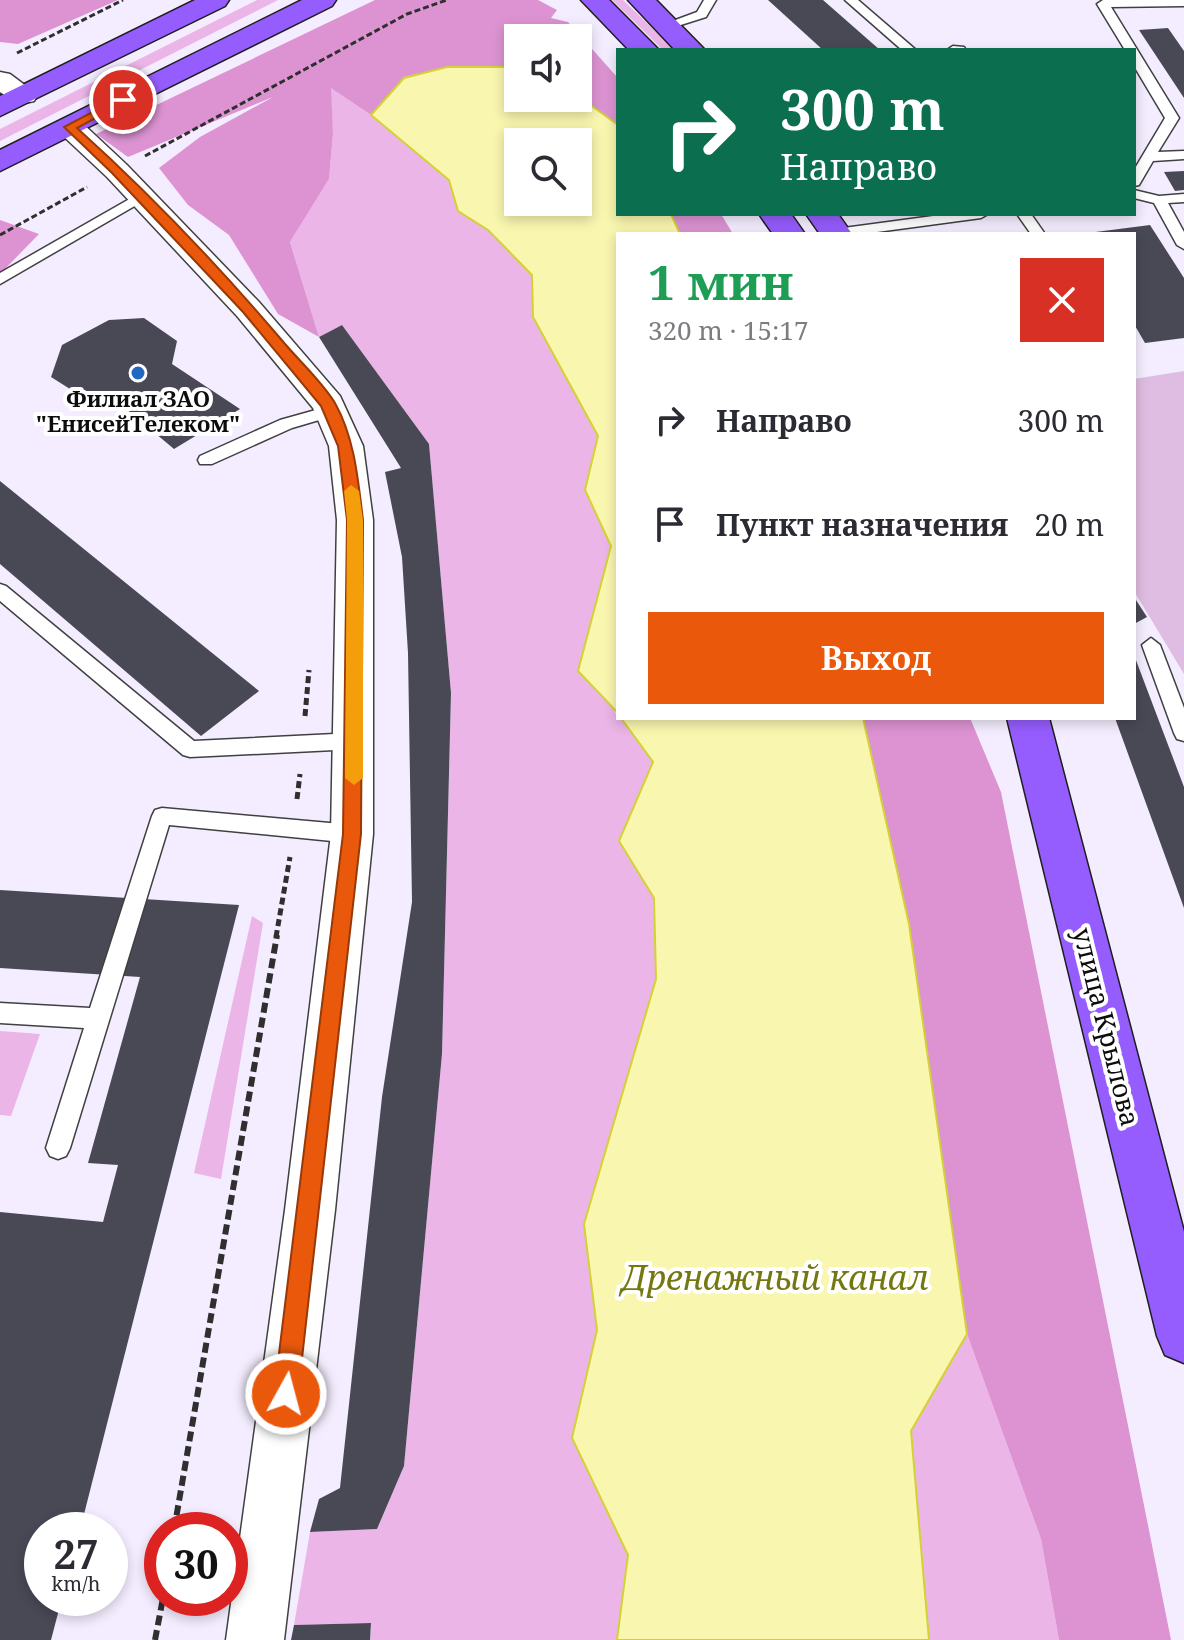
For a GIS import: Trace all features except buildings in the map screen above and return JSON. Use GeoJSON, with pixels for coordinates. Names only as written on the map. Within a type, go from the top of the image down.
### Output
{"type":"FeatureCollection","features":[{"type":"Feature","properties":{"kind":"main road"},"geometry":{"type":"LineString","coordinates":[[9,84],[216,0]]}},
{"type":"Feature","properties":{"kind":"main road"},"geometry":{"type":"LineString","coordinates":[[0,162],[323,0]]}},
{"type":"Feature","properties":{"kind":"main road"},"geometry":{"type":"LineString","coordinates":[[594,0],[643,48]]}},
{"type":"Feature","properties":{"kind":"main road"},"geometry":{"type":"LineString","coordinates":[[641,0],[689,48]]}},
{"type":"Feature","properties":{"kind":"main road","name":"улица Крылова"},"geometry":{"type":"LineString","coordinates":[[1029,720],[1173,1246],[1184,1336]]}},
{"type":"Feature","properties":{"kind":"street"},"geometry":{"type":"LineString","coordinates":[[70,127],[248,309],[330,411],[346,446],[355,520],[352,834],[310,1210],[255,1640]]}},
{"type":"Feature","properties":{"kind":"lane"},"geometry":{"type":"LineString","coordinates":[[668,25],[702,14],[710,0]]}},
{"type":"Feature","properties":{"kind":"lane"},"geometry":{"type":"LineString","coordinates":[[851,0],[908,48]]}},
{"type":"Feature","properties":{"kind":"lane"},"geometry":{"type":"LineString","coordinates":[[1102,2],[1184,2]]}},
{"type":"Feature","properties":{"kind":"lane"},"geometry":{"type":"LineString","coordinates":[[1102,2],[1130,48]]}},
{"type":"Feature","properties":{"kind":"lane"},"geometry":{"type":"LineString","coordinates":[[1136,58],[1178,118],[1136,179]]}},
{"type":"Feature","properties":{"kind":"lane"},"geometry":{"type":"LineString","coordinates":[[1150,157],[1184,155]]}},
{"type":"Feature","properties":{"kind":"lane"},"geometry":{"type":"LineString","coordinates":[[0,279],[128,184]]}},
{"type":"Feature","properties":{"kind":"lane"},"geometry":{"type":"LineString","coordinates":[[1136,194],[1159,200],[1184,198]]}},
{"type":"Feature","properties":{"kind":"lane"},"geometry":{"type":"LineString","coordinates":[[1159,200],[1184,245]]}},
{"type":"Feature","properties":{"kind":"lane"},"geometry":{"type":"LineString","coordinates":[[872,232],[909,230],[972,216]]}},
{"type":"Feature","properties":{"kind":"lane"},"geometry":{"type":"LineString","coordinates":[[206,460],[286,424],[330,411]]}},
{"type":"Feature","properties":{"kind":"lane"},"geometry":{"type":"LineString","coordinates":[[0,591],[190,749],[355,741]]}},
{"type":"Feature","properties":{"kind":"lane"},"geometry":{"type":"LineString","coordinates":[[1151,645],[1184,733]]}},
{"type":"Feature","properties":{"kind":"lane"},"geometry":{"type":"LineString","coordinates":[[58,1148],[162,816],[352,834]]}},
{"type":"Feature","properties":{"kind":"lane"},"geometry":{"type":"LineString","coordinates":[[0,1013],[98,1019]]}},
{"type":"Feature","properties":{"kind":"path"},"geometry":{"type":"LineString","coordinates":[[9,84],[123,0]]}},
{"type":"Feature","properties":{"kind":"path"},"geometry":{"type":"LineString","coordinates":[[0,235],[128,184],[407,14],[447,0]]}},
{"type":"Feature","properties":{"kind":"path"},"geometry":{"type":"LineString","coordinates":[[177,1512],[295,829],[310,655]]}},
{"type":"Feature","properties":{"kind":"path"},"geometry":{"type":"LineString","coordinates":[[155,1640],[160,1616]]}},
{"type":"Feature","properties":{"kind":"shaded area"},"geometry":{"type":"Polygon","coordinates":[[[0,0],[118,0],[18,44],[0,42],[0,0]]]}},
{"type":"Feature","properties":{"kind":"shaded area"},"geometry":{"type":"Polygon","coordinates":[[[257,0],[278,0],[0,141],[0,129],[257,0]]]}},
{"type":"Feature","properties":{"kind":"shaded area"},"geometry":{"type":"Polygon","coordinates":[[[375,0],[538,0],[557,10],[551,18],[570,24],[504,24],[504,67],[447,67],[404,77],[371,115],[331,88],[333,134],[329,179],[290,242],[319,337],[278,314],[229,235],[188,205],[159,168],[200,137],[273,97],[128,157],[96,134],[375,0]]]}},
{"type":"Feature","properties":{"kind":"shaded area"},"geometry":{"type":"Polygon","coordinates":[[[612,0],[623,0],[673,48],[661,48],[612,0]]]}},
{"type":"Feature","properties":{"kind":"shaded area"},"geometry":{"type":"Polygon","coordinates":[[[592,49],[616,76],[616,124],[592,106],[592,49]]]}},
{"type":"Feature","properties":{"kind":"shaded area"},"geometry":{"type":"Polygon","coordinates":[[[330,87],[371,115],[449,180],[458,211],[488,230],[532,275],[533,317],[598,437],[585,490],[611,546],[579,671],[611,704],[616,720],[622,720],[653,762],[619,841],[654,898],[656,979],[584,1224],[597,1330],[572,1438],[628,1555],[617,1640],[370,1640],[371,1623],[294,1625],[310,1532],[377,1529],[404,1466],[442,1054],[451,693],[429,444],[342,325],[319,337],[290,242],[329,179],[333,134],[330,87]]]}},
{"type":"Feature","properties":{"kind":"shaded area"},"geometry":{"type":"Polygon","coordinates":[[[672,216],[722,216],[732,232],[679,232],[672,216]]]}},
{"type":"Feature","properties":{"kind":"shaded area"},"geometry":{"type":"Polygon","coordinates":[[[0,220],[39,234],[0,274],[0,220]]]}},
{"type":"Feature","properties":{"kind":"shaded area"},"geometry":{"type":"Polygon","coordinates":[[[1184,371],[1184,674],[1136,594],[1136,379],[1184,371]]]}},
{"type":"Feature","properties":{"kind":"shaded area"},"geometry":{"type":"Polygon","coordinates":[[[863,720],[971,720],[1001,792],[1171,1640],[1059,1640],[1041,1539],[967,1334],[909,924],[863,720]]]}},
{"type":"Feature","properties":{"kind":"shaded area"},"geometry":{"type":"Polygon","coordinates":[[[252,916],[263,923],[221,1179],[194,1173],[252,916]]]}},
{"type":"Feature","properties":{"kind":"shaded area"},"geometry":{"type":"Polygon","coordinates":[[[0,1031],[40,1034],[11,1116],[0,1115],[0,1031]]]}},
{"type":"Feature","properties":{"kind":"shaded area"},"geometry":{"type":"Polygon","coordinates":[[[967,1334],[1041,1539],[1059,1640],[929,1640],[911,1431],[967,1334]]]}},
{"type":"Feature","properties":{"kind":"water"},"geometry":{"type":"Polygon","coordinates":[[[447,67],[504,67],[504,112],[592,112],[592,106],[616,124],[616,216],[672,216],[679,232],[616,232],[616,711],[578,671],[611,546],[585,490],[598,436],[533,317],[532,275],[488,230],[458,211],[449,180],[371,115],[404,78],[447,67]]]}},
{"type":"Feature","properties":{"kind":"water","name":"Дренажный канал"},"geometry":{"type":"Polygon","coordinates":[[[622,720],[863,720],[909,924],[967,1334],[911,1431],[929,1640],[617,1640],[628,1555],[572,1438],[597,1330],[584,1224],[656,979],[654,898],[619,841],[653,762],[622,720]]]}},
{"type":"Feature","properties":{"kind":"slow traffic"},"geometry":{"type":"LineString","coordinates":[[351,491],[355,520],[354,778]]}},
{"type":"Feature","properties":{"kind":"place","name":"Филиал ЗАО \"ЕнисейТелеком\""},"geometry":{"type":"Point","coordinates":[138,373]}},
{"type":"Feature","properties":{"kind":"route"},"geometry":{"type":"LineString","coordinates":[[123,100],[70,127],[117,171],[248,309],[328,404],[346,446],[355,520],[352,834],[286,1394]]}}]}
